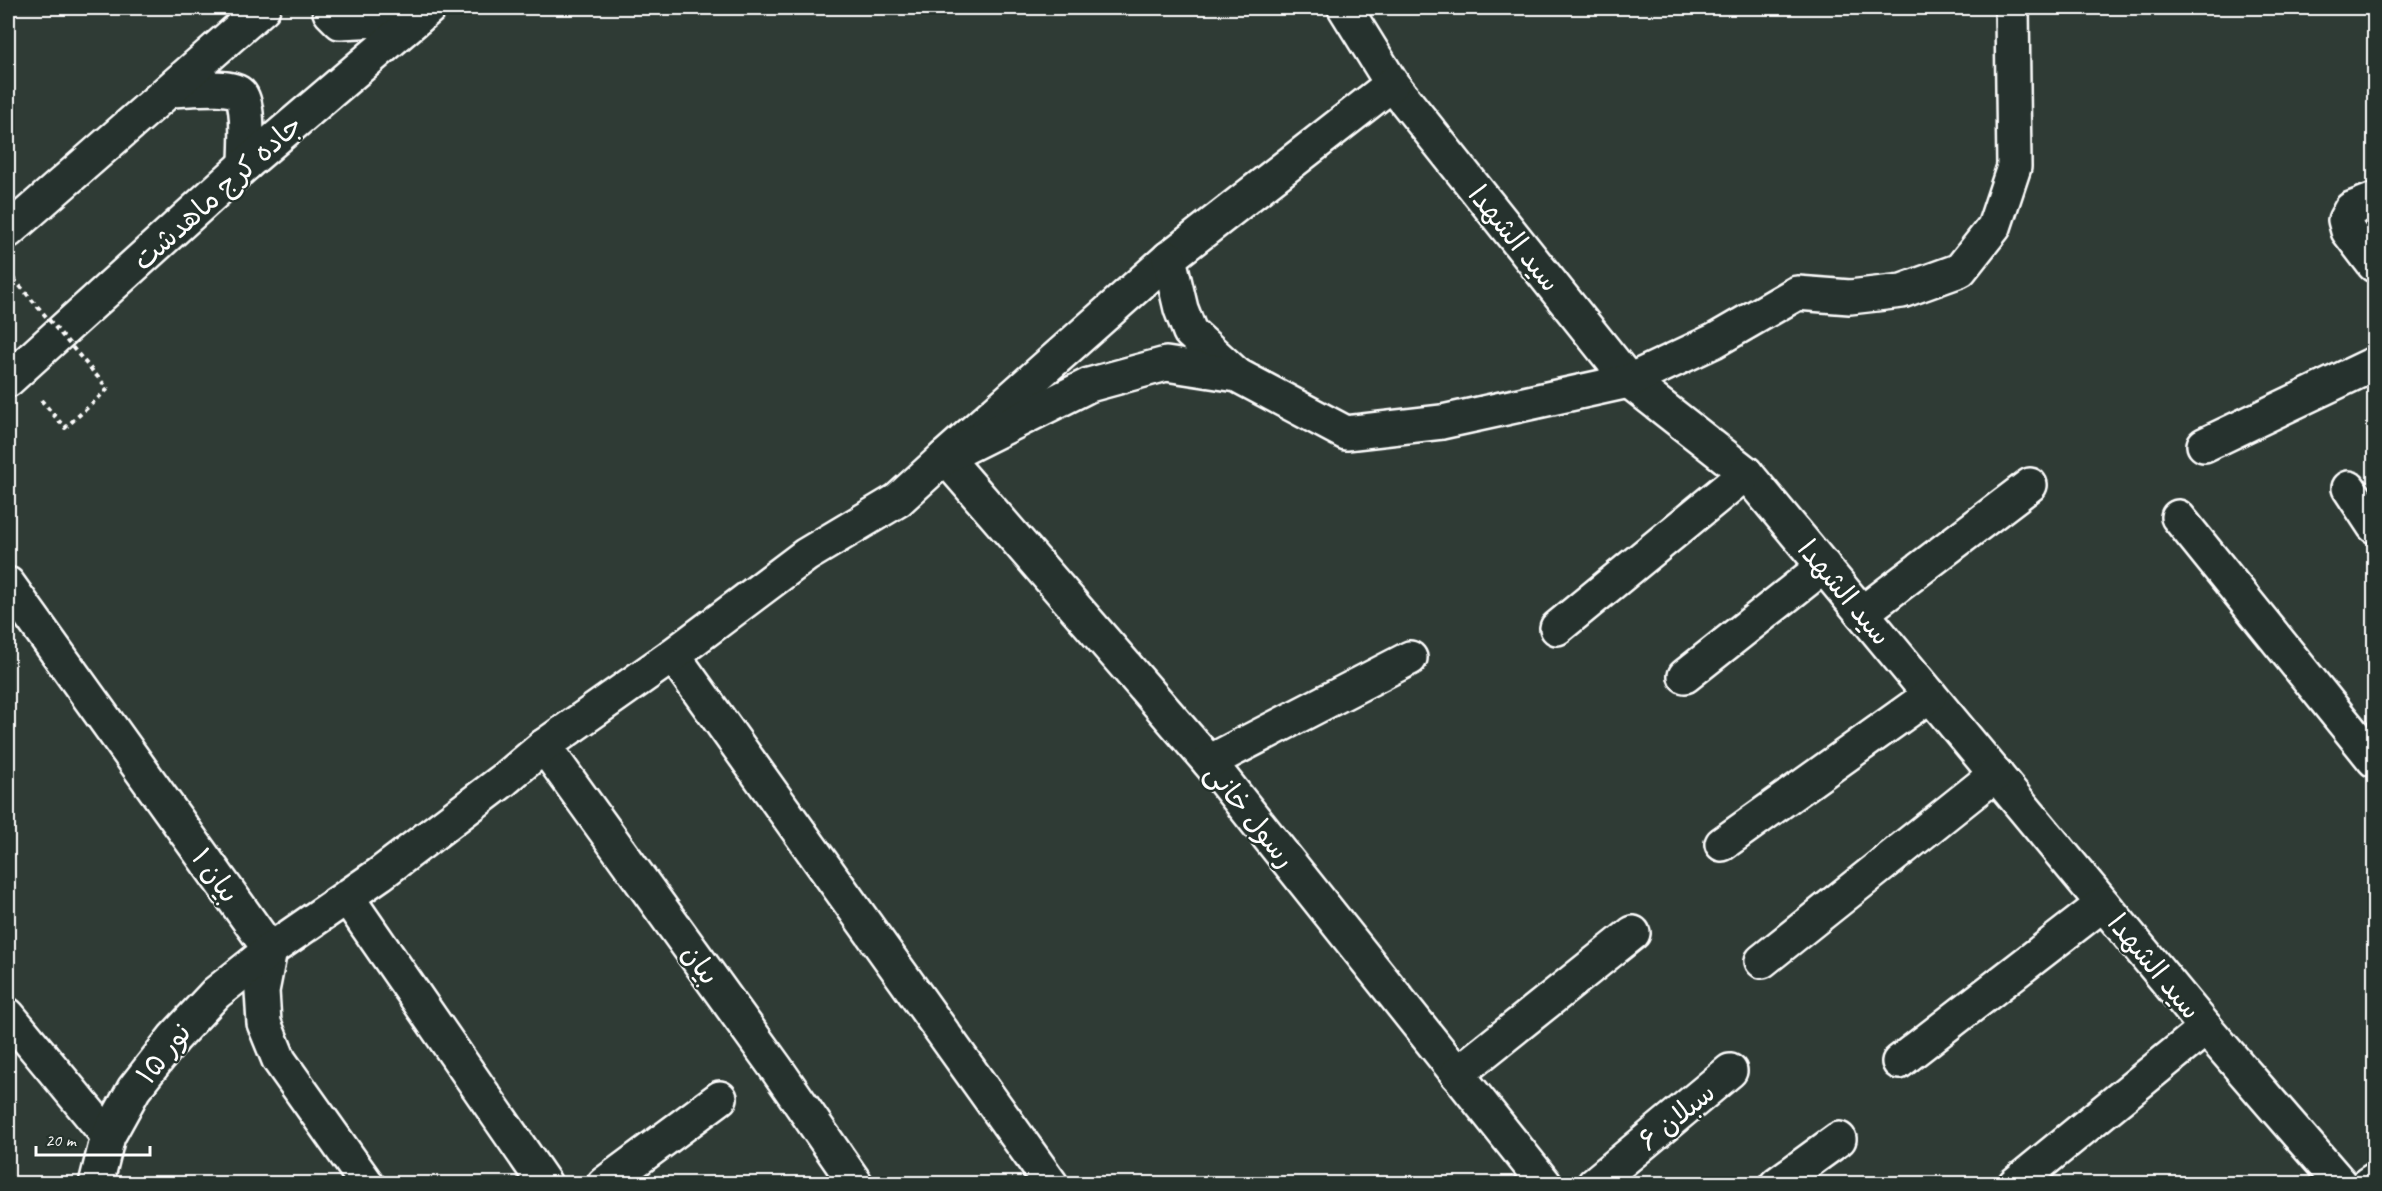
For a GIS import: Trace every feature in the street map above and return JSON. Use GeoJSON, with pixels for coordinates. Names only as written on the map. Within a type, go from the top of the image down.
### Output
{"type":"FeatureCollection","features":[{"type":"Feature","properties":{"kind":"street"},"geometry":{"type":"LineString","coordinates":[[8,231],[263,8]]}},
{"type":"Feature","properties":{"kind":"street"},"geometry":{"type":"LineString","coordinates":[[328,8],[340,22],[423,13]]}},
{"type":"Feature","properties":{"kind":"street","name":"سید الشهدا"},"geometry":{"type":"LineString","coordinates":[[1345,8],[1392,84],[1629,381],[1746,473],[2206,1028],[2342,1184]]}},
{"type":"Feature","properties":{"kind":"street"},"geometry":{"type":"LineString","coordinates":[[1169,258],[1181,309],[1190,332],[1237,375],[1346,433],[1442,422],[1629,381],[1714,341],[1797,293],[1850,297],[1902,291],[1960,270],[1994,227],[2014,167],[2012,8]]}},
{"type":"Feature","properties":{"kind":"street","name":"جاده کرج ماهدشت"},"geometry":{"type":"LineString","coordinates":[[8,380],[246,164],[423,13]]}},
{"type":"Feature","properties":{"kind":"street","name":"نور ۱۵"},"geometry":{"type":"LineString","coordinates":[[96,1184],[108,1136],[134,1089],[174,1038],[216,993],[270,951],[380,874],[505,779],[544,746],[673,655],[806,555],[898,500],[1169,258],[1392,84]]}},
{"type":"Feature","properties":{"kind":"street"},"geometry":{"type":"LineString","coordinates":[[171,90],[229,89],[240,94],[245,104],[246,164]]}},
{"type":"Feature","properties":{"kind":"street"},"geometry":{"type":"LineString","coordinates":[[2374,200],[2351,209],[2345,220],[2348,231],[2374,265]]}},
{"type":"Feature","properties":{"kind":"street"},"geometry":{"type":"LineString","coordinates":[[945,457],[1089,385],[1166,364],[1237,375]]}},
{"type":"Feature","properties":{"kind":"street"},"geometry":{"type":"LineString","coordinates":[[2204,445],[2374,364]]}},
{"type":"Feature","properties":{"kind":"street","name":"رسول خانی"},"geometry":{"type":"LineString","coordinates":[[945,457],[1209,762],[1545,1184]]}},
{"type":"Feature","properties":{"kind":"street"},"geometry":{"type":"LineString","coordinates":[[1557,628],[1746,473]]}},
{"type":"Feature","properties":{"kind":"street"},"geometry":{"type":"LineString","coordinates":[[1862,613],[2030,485]]}},
{"type":"Feature","properties":{"kind":"street"},"geometry":{"type":"LineString","coordinates":[[2349,488],[2374,526]]}},
{"type":"Feature","properties":{"kind":"street"},"geometry":{"type":"LineString","coordinates":[[2178,517],[2374,760]]}},
{"type":"Feature","properties":{"kind":"street"},"geometry":{"type":"LineString","coordinates":[[1685,676],[1824,566]]}},
{"type":"Feature","properties":{"kind":"street","name":"بیان ۱"},"geometry":{"type":"LineString","coordinates":[[8,584],[270,951]]}},
{"type":"Feature","properties":{"kind":"street"},"geometry":{"type":"LineString","coordinates":[[673,655],[1051,1184]]}},
{"type":"Feature","properties":{"kind":"street"},"geometry":{"type":"LineString","coordinates":[[1209,762],[1410,658]]}},
{"type":"Feature","properties":{"kind":"street"},"geometry":{"type":"LineString","coordinates":[[1722,844],[1930,695]]}},
{"type":"Feature","properties":{"kind":"street","name":"بیان"},"geometry":{"type":"LineString","coordinates":[[544,746],[776,1068],[856,1184]]}},
{"type":"Feature","properties":{"kind":"street"},"geometry":{"type":"LineString","coordinates":[[1762,961],[1996,774]]}},
{"type":"Feature","properties":{"kind":"street"},"geometry":{"type":"LineString","coordinates":[[346,897],[545,1184]]}},
{"type":"Feature","properties":{"kind":"street"},"geometry":{"type":"LineString","coordinates":[[1899,1062],[2103,904]]}},
{"type":"Feature","properties":{"kind":"street"},"geometry":{"type":"LineString","coordinates":[[1457,1074],[1633,933]]}},
{"type":"Feature","properties":{"kind":"street"},"geometry":{"type":"LineString","coordinates":[[270,951],[262,991],[264,1023],[279,1060],[367,1184]]}},
{"type":"Feature","properties":{"kind":"street"},"geometry":{"type":"LineString","coordinates":[[8,1015],[108,1136]]}},
{"type":"Feature","properties":{"kind":"street"},"geometry":{"type":"LineString","coordinates":[[2015,1184],[2206,1028]]}},
{"type":"Feature","properties":{"kind":"street","name":"سبلان ۶"},"geometry":{"type":"LineString","coordinates":[[1594,1184],[1730,1071]]}},
{"type":"Feature","properties":{"kind":"street"},"geometry":{"type":"LineString","coordinates":[[604,1184],[720,1098]]}},
{"type":"Feature","properties":{"kind":"street"},"geometry":{"type":"LineString","coordinates":[[1777,1184],[1839,1139]]}},
{"type":"Feature","properties":{"kind":"street"},"geometry":{"type":"LineString","coordinates":[[2368,1184],[2374,1180]]}},
{"type":"Feature","properties":{"kind":"path"},"geometry":{"type":"LineString","coordinates":[[8,272],[108,389],[65,428]]}}]}
